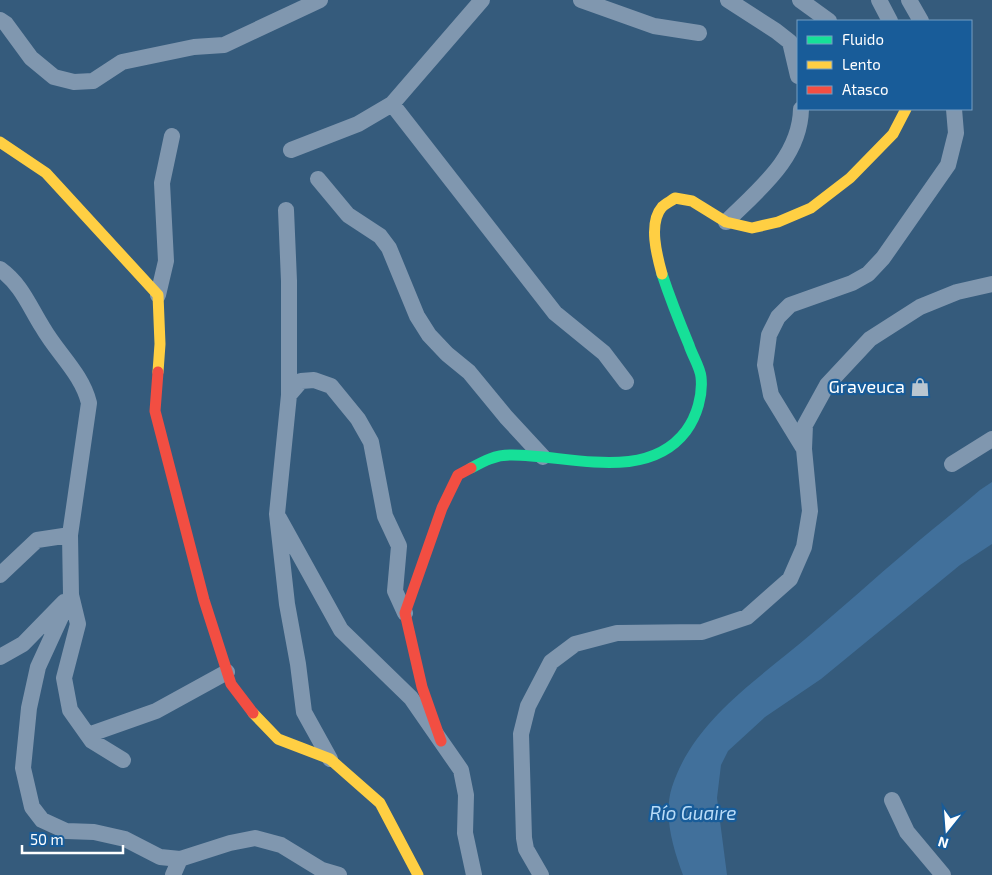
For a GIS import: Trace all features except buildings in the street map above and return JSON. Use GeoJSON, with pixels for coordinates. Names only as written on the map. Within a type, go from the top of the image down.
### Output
{"type":"FeatureCollection","features":[{"type":"Feature","properties":{"kind":"street"},"geometry":{"type":"LineString","coordinates":[[0,20],[6,24],[31,58],[54,77],[74,82],[93,81],[122,62],[194,47],[224,45],[320,0]]}},
{"type":"Feature","properties":{"kind":"street"},"geometry":{"type":"LineString","coordinates":[[291,150],[358,124],[392,104],[482,0]]}},
{"type":"Feature","properties":{"kind":"street"},"geometry":{"type":"LineString","coordinates":[[581,0],[654,26],[699,33]]}},
{"type":"Feature","properties":{"kind":"street"},"geometry":{"type":"LineString","coordinates":[[728,0],[790,42],[797,72]]}},
{"type":"Feature","properties":{"kind":"street"},"geometry":{"type":"LineString","coordinates":[[800,0],[829,20]]}},
{"type":"Feature","properties":{"kind":"street"},"geometry":{"type":"LineString","coordinates":[[879,0],[889,20]]}},
{"type":"Feature","properties":{"kind":"street"},"geometry":{"type":"LineString","coordinates":[[909,0],[919,20]]}},
{"type":"Feature","properties":{"kind":"street"},"geometry":{"type":"LineString","coordinates":[[392,104],[555,313],[604,353],[626,382]]}},
{"type":"Feature","properties":{"kind":"street"},"geometry":{"type":"LineString","coordinates":[[726,222],[776,172],[795,139],[801,110]]}},
{"type":"Feature","properties":{"kind":"street"},"geometry":{"type":"LineString","coordinates":[[405,613],[442,508],[458,475],[492,457],[510,455],[543,456],[573,462],[632,461],[658,456],[679,440],[691,424],[699,405],[701,376],[673,306],[654,248],[656,225],[661,208],[675,198],[692,201],[726,222],[752,228],[778,222],[811,208],[850,178],[893,134],[905,110]]}},
{"type":"Feature","properties":{"kind":"street"},"geometry":{"type":"LineString","coordinates":[[804,449],[771,395],[765,365],[769,335],[778,317],[790,305],[852,283],[868,274],[884,258],[948,165],[956,133],[954,110]]}},
{"type":"Feature","properties":{"kind":"street"},"geometry":{"type":"LineString","coordinates":[[172,136],[162,183],[166,261],[158,295],[160,344],[155,411],[204,600],[231,684],[250,710],[278,739],[330,759]]}},
{"type":"Feature","properties":{"kind":"street"},"geometry":{"type":"LineString","coordinates":[[0,142],[46,173],[158,295]]}},
{"type":"Feature","properties":{"kind":"street"},"geometry":{"type":"LineString","coordinates":[[318,179],[348,215],[380,236],[389,248],[417,316],[429,335],[447,354],[469,372],[506,417],[543,456]]}},
{"type":"Feature","properties":{"kind":"street"},"geometry":{"type":"LineString","coordinates":[[286,210],[290,282],[290,395],[277,514],[287,604],[298,664],[304,712],[330,759],[380,803],[417,868],[418,875]]}},
{"type":"Feature","properties":{"kind":"street"},"geometry":{"type":"LineString","coordinates":[[0,269],[16,283],[30,303],[43,328],[85,387],[89,403],[70,535],[71,596],[78,624],[64,678],[70,710],[92,741],[123,760]]}},
{"type":"Feature","properties":{"kind":"street"},"geometry":{"type":"LineString","coordinates":[[542,875],[526,849],[524,838],[521,734],[528,706],[551,662],[574,644],[617,633],[702,632],[747,617],[790,579],[804,547],[810,511],[804,449],[805,425],[827,385],[870,339],[920,307],[957,292],[992,284]]}},
{"type":"Feature","properties":{"kind":"street"},"geometry":{"type":"LineString","coordinates":[[290,395],[301,381],[314,380],[331,386],[358,419],[371,442],[385,516],[398,546],[395,591],[405,613],[422,687],[441,742]]}},
{"type":"Feature","properties":{"kind":"street"},"geometry":{"type":"LineString","coordinates":[[952,464],[992,439]]}},
{"type":"Feature","properties":{"kind":"street"},"geometry":{"type":"LineString","coordinates":[[277,514],[341,630],[411,698],[461,770],[466,795],[465,833],[474,875]]}},
{"type":"Feature","properties":{"kind":"street"},"geometry":{"type":"LineString","coordinates":[[0,576],[37,540],[70,535]]}},
{"type":"Feature","properties":{"kind":"street"},"geometry":{"type":"LineString","coordinates":[[0,658],[22,644],[71,596]]}},
{"type":"Feature","properties":{"kind":"street"},"geometry":{"type":"LineString","coordinates":[[71,596],[38,667],[29,708],[23,768],[32,807],[42,820],[66,831],[94,832],[125,839],[160,857],[180,858],[230,843],[255,838],[281,845],[322,870],[339,875]]}},
{"type":"Feature","properties":{"kind":"street"},"geometry":{"type":"LineString","coordinates":[[88,735],[156,711],[227,672]]}},
{"type":"Feature","properties":{"kind":"street"},"geometry":{"type":"LineString","coordinates":[[892,800],[907,832],[943,875]]}},
{"type":"Feature","properties":{"kind":"street"},"geometry":{"type":"LineString","coordinates":[[173,875],[180,858]]}},
{"type":"Feature","properties":{"kind":"water","name":"Río Guaire"},"geometry":{"type":"Polygon","coordinates":[[[992,482],[992,544],[960,565],[821,679],[765,717],[728,751],[721,765],[717,798],[727,875],[683,875],[670,831],[669,798],[682,763],[696,741],[730,702],[750,684],[980,490],[992,482]]]}},
{"type":"Feature","properties":{"kind":"traffic: fast"},"geometry":{"type":"LineString","coordinates":[[471,468],[494,457],[505,455],[580,461],[628,462],[649,457],[669,447],[686,431],[698,405],[701,377],[662,274]]}},
{"type":"Feature","properties":{"kind":"traffic: slow"},"geometry":{"type":"LineString","coordinates":[[662,274],[656,249],[655,222],[662,207],[666,204],[675,198],[692,201],[726,222],[752,228],[778,222],[811,208],[850,178],[893,134],[905,110]]}},
{"type":"Feature","properties":{"kind":"traffic: slow"},"geometry":{"type":"LineString","coordinates":[[0,142],[46,173],[158,295],[160,344],[158,372]]}},
{"type":"Feature","properties":{"kind":"traffic: slow"},"geometry":{"type":"LineString","coordinates":[[253,713],[278,739],[330,759],[380,803],[418,875]]}},
{"type":"Feature","properties":{"kind":"traffic: jam"},"geometry":{"type":"LineString","coordinates":[[158,372],[155,411],[204,600],[231,684],[253,713]]}},
{"type":"Feature","properties":{"kind":"traffic: jam"},"geometry":{"type":"LineString","coordinates":[[441,741],[422,687],[405,613],[442,508],[458,475],[471,468]]}},
{"type":"Feature","properties":{"kind":"place","name":"Graveuca"},"geometry":{"type":"Point","coordinates":[920,387]}}]}
